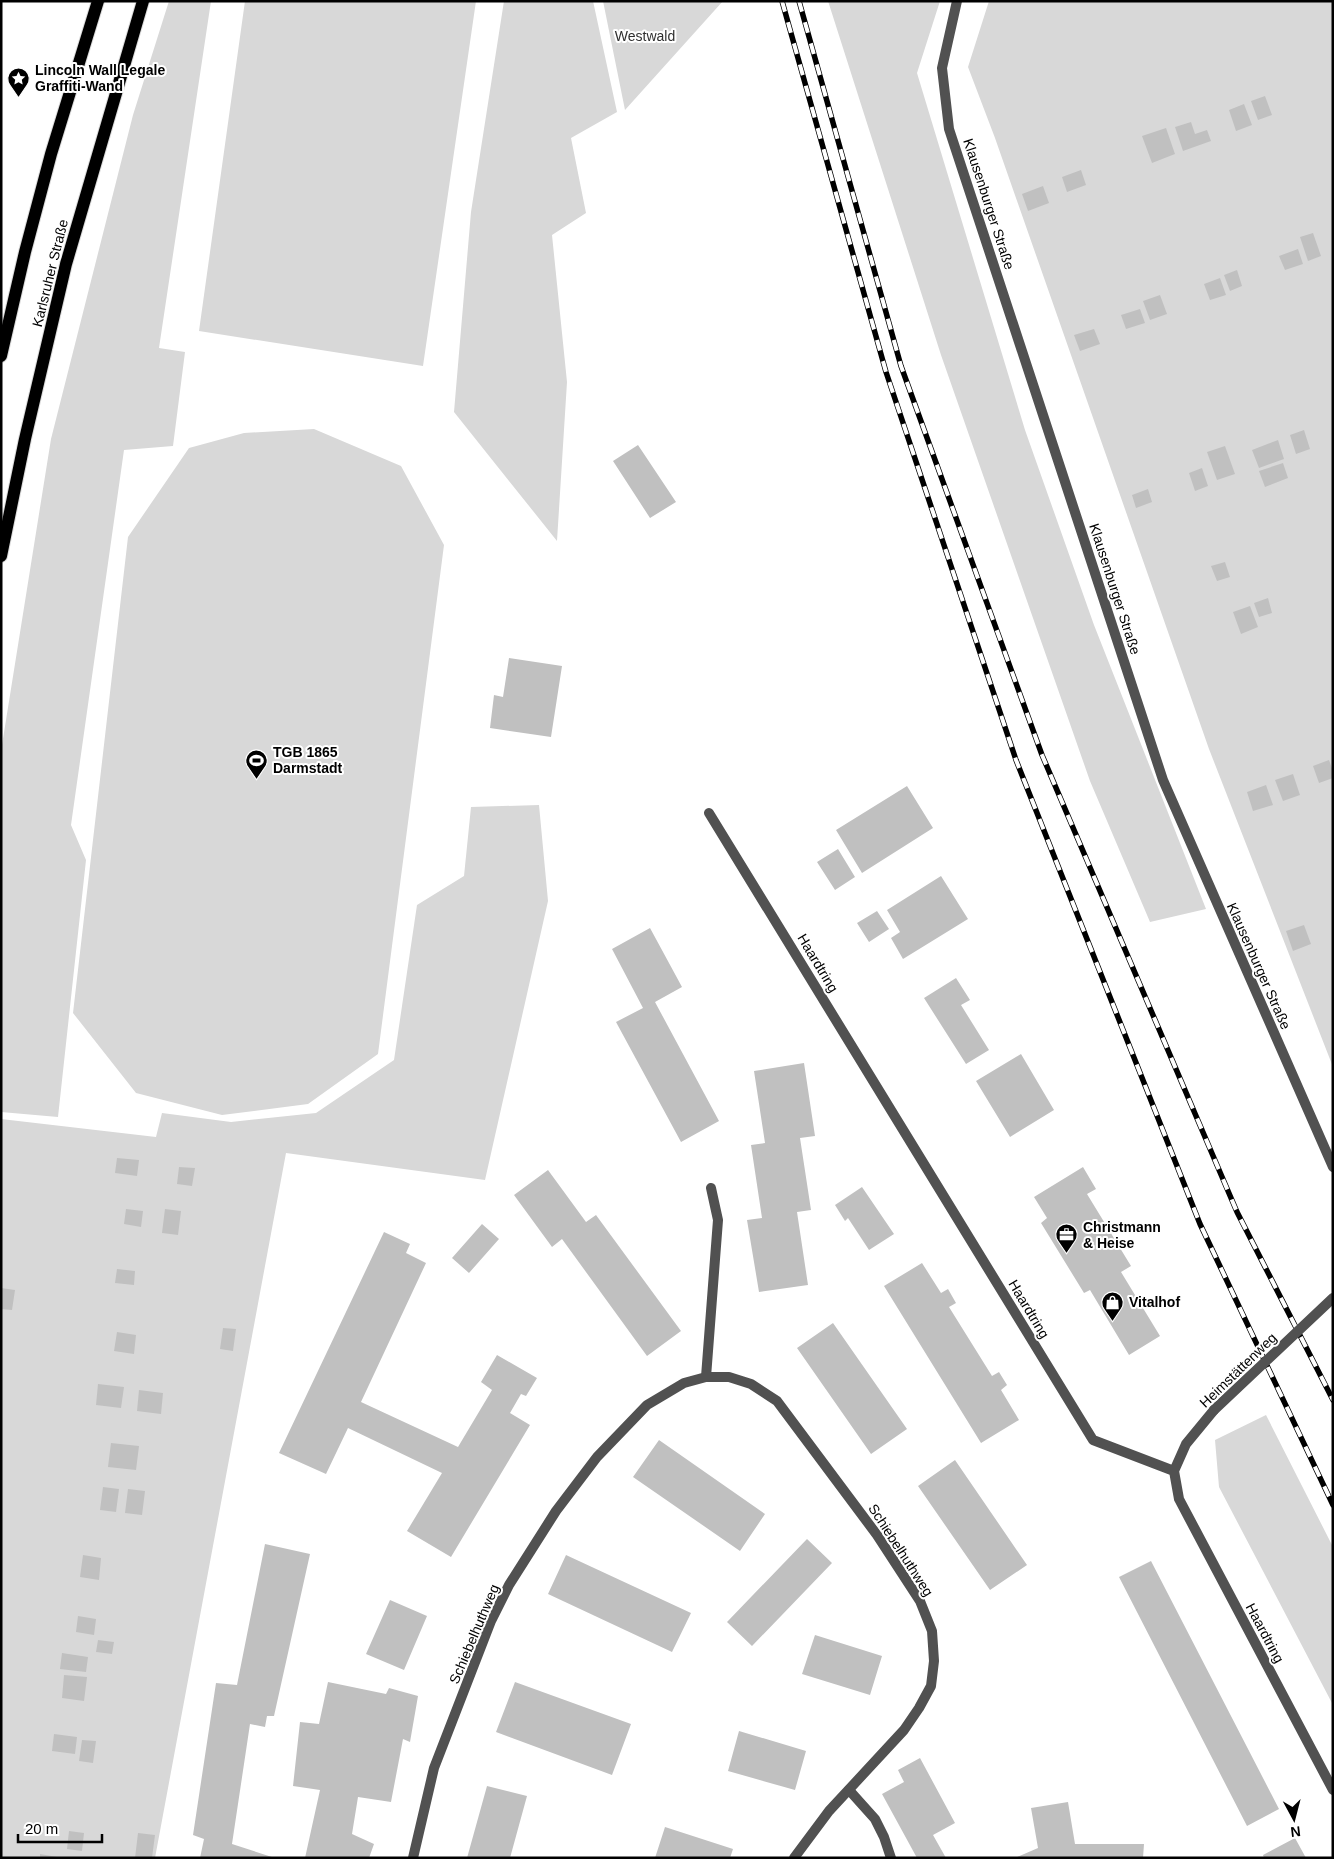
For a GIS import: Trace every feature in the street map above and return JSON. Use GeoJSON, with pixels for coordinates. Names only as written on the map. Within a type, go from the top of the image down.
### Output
{"type":"FeatureCollection","features":[{"type":"Feature","properties":{"kind":"main road","name":"Karlsruher Straße"},"geometry":{"type":"LineString","coordinates":[[1,356],[25,252],[51,154],[98,1]]}},
{"type":"Feature","properties":{"kind":"main road","name":"Karlsruher Straße"},"geometry":{"type":"LineString","coordinates":[[1,556],[24,439],[66,264],[143,1]]}},
{"type":"Feature","properties":{"kind":"street","name":"Klausenburger Straße"},"geometry":{"type":"LineString","coordinates":[[957,1],[942,68],[952,139],[1163,780],[1333,1167]]}},
{"type":"Feature","properties":{"kind":"street","name":"Haardtring"},"geometry":{"type":"LineString","coordinates":[[710,813],[1093,1440],[1174,1471],[1179,1499],[1333,1790]]}},
{"type":"Feature","properties":{"kind":"street"},"geometry":{"type":"LineString","coordinates":[[706,1377],[718,1220],[711,1188]]}},
{"type":"Feature","properties":{"kind":"street","name":"Heimstättenweg"},"geometry":{"type":"LineString","coordinates":[[1174,1471],[1186,1444],[1214,1410],[1333,1298]]}},
{"type":"Feature","properties":{"kind":"street","name":"Schiebelhuthweg"},"geometry":{"type":"LineString","coordinates":[[413,1858],[434,1768],[491,1621],[509,1585],[556,1511],[597,1457],[648,1405],[684,1383],[706,1377],[729,1377],[751,1384],[777,1401],[877,1535],[920,1601],[932,1631],[934,1661],[931,1686],[904,1730],[829,1811],[794,1858]]}},
{"type":"Feature","properties":{"kind":"street"},"geometry":{"type":"LineString","coordinates":[[849,1790],[875,1819],[892,1858]]}},
{"type":"Feature","properties":{"kind":"green space"},"geometry":{"type":"Polygon","coordinates":[[[169,1],[211,1],[159,348],[185,352],[173,446],[124,450],[71,825],[86,860],[58,1117],[1,1112],[2,745],[51,439],[133,115],[169,1]]]}},
{"type":"Feature","properties":{"kind":"green space"},"geometry":{"type":"Polygon","coordinates":[[[245,1],[476,1],[423,366],[199,331],[245,1]]]}},
{"type":"Feature","properties":{"kind":"green space"},"geometry":{"type":"Polygon","coordinates":[[[504,1],[593,1],[617,112],[571,138],[586,213],[552,235],[567,382],[557,541],[454,412],[471,212],[504,1]]]}},
{"type":"Feature","properties":{"kind":"green space","name":"Westwald"},"geometry":{"type":"Polygon","coordinates":[[[603,1],[723,1],[625,110],[603,1]]]}},
{"type":"Feature","properties":{"kind":"green space"},"geometry":{"type":"Polygon","coordinates":[[[828,1],[940,1],[917,73],[1025,430],[1094,625],[1206,909],[1150,922],[1090,781],[941,355],[828,1]]]}},
{"type":"Feature","properties":{"kind":"green space"},"geometry":{"type":"Polygon","coordinates":[[[989,1],[1333,1],[1333,1067],[1209,749],[995,138],[968,67],[989,1]]]}},
{"type":"Feature","properties":{"kind":"green space","name":"TGB 1865 Darmstadt"},"geometry":{"type":"Polygon","coordinates":[[[314,429],[401,466],[444,545],[378,1054],[308,1104],[222,1115],[136,1093],[73,1013],[128,537],[189,448],[244,433],[314,429]]]}},
{"type":"Feature","properties":{"kind":"green space"},"geometry":{"type":"Polygon","coordinates":[[[539,805],[548,901],[485,1180],[286,1153],[155,1858],[1,1858],[1,1119],[156,1137],[162,1113],[231,1122],[316,1113],[394,1060],[417,905],[464,876],[471,807],[539,805]]]}},
{"type":"Feature","properties":{"kind":"green space"},"geometry":{"type":"Polygon","coordinates":[[[1266,1415],[1333,1547],[1333,1705],[1219,1487],[1215,1440],[1266,1415]]]}},
{"type":"Feature","properties":{"kind":"building"},"geometry":{"type":"Polygon","coordinates":[[[1265,96],[1272,115],[1258,120],[1251,101],[1265,96]]]}},
{"type":"Feature","properties":{"kind":"building"},"geometry":{"type":"Polygon","coordinates":[[[1244,104],[1252,125],[1236,131],[1229,110],[1244,104]]]}},
{"type":"Feature","properties":{"kind":"building"},"geometry":{"type":"Polygon","coordinates":[[[1191,122],[1195,134],[1207,130],[1211,141],[1183,151],[1175,127],[1191,122]]]}},
{"type":"Feature","properties":{"kind":"building"},"geometry":{"type":"Polygon","coordinates":[[[1166,128],[1175,154],[1152,163],[1142,136],[1166,128]]]}},
{"type":"Feature","properties":{"kind":"building"},"geometry":{"type":"Polygon","coordinates":[[[1081,170],[1086,185],[1067,192],[1062,177],[1081,170]]]}},
{"type":"Feature","properties":{"kind":"building"},"geometry":{"type":"Polygon","coordinates":[[[1043,186],[1049,203],[1028,211],[1022,194],[1043,186]]]}},
{"type":"Feature","properties":{"kind":"building"},"geometry":{"type":"Polygon","coordinates":[[[1313,233],[1321,256],[1308,261],[1300,237],[1313,233]]]}},
{"type":"Feature","properties":{"kind":"building"},"geometry":{"type":"Polygon","coordinates":[[[1298,249],[1303,264],[1285,270],[1279,256],[1298,249]]]}},
{"type":"Feature","properties":{"kind":"building"},"geometry":{"type":"Polygon","coordinates":[[[1237,270],[1242,286],[1230,291],[1224,275],[1237,270]]]}},
{"type":"Feature","properties":{"kind":"building"},"geometry":{"type":"Polygon","coordinates":[[[1220,278],[1226,295],[1210,300],[1204,284],[1220,278]]]}},
{"type":"Feature","properties":{"kind":"building"},"geometry":{"type":"Polygon","coordinates":[[[1160,295],[1167,314],[1150,320],[1143,301],[1160,295]]]}},
{"type":"Feature","properties":{"kind":"building"},"geometry":{"type":"Polygon","coordinates":[[[1140,309],[1145,323],[1126,329],[1121,315],[1140,309]]]}},
{"type":"Feature","properties":{"kind":"building"},"geometry":{"type":"Polygon","coordinates":[[[1094,329],[1100,344],[1080,351],[1074,335],[1094,329]]]}},
{"type":"Feature","properties":{"kind":"building"},"geometry":{"type":"Polygon","coordinates":[[[1304,430],[1310,449],[1296,454],[1290,435],[1304,430]]]}},
{"type":"Feature","properties":{"kind":"building"},"geometry":{"type":"Polygon","coordinates":[[[1278,440],[1284,459],[1259,468],[1252,450],[1278,440]]]}},
{"type":"Feature","properties":{"kind":"building"},"geometry":{"type":"Polygon","coordinates":[[[638,445],[676,502],[650,518],[613,461],[638,445]]]}},
{"type":"Feature","properties":{"kind":"building"},"geometry":{"type":"Polygon","coordinates":[[[1225,446],[1235,474],[1217,480],[1207,452],[1225,446]]]}},
{"type":"Feature","properties":{"kind":"building"},"geometry":{"type":"Polygon","coordinates":[[[1283,463],[1288,478],[1265,487],[1259,471],[1283,463]]]}},
{"type":"Feature","properties":{"kind":"building"},"geometry":{"type":"Polygon","coordinates":[[[1202,468],[1208,486],[1195,491],[1189,473],[1202,468]]]}},
{"type":"Feature","properties":{"kind":"building"},"geometry":{"type":"Polygon","coordinates":[[[1148,489],[1152,502],[1136,508],[1132,495],[1148,489]]]}},
{"type":"Feature","properties":{"kind":"building"},"geometry":{"type":"Polygon","coordinates":[[[1225,562],[1230,577],[1217,581],[1211,566],[1225,562]]]}},
{"type":"Feature","properties":{"kind":"building"},"geometry":{"type":"Polygon","coordinates":[[[1268,598],[1272,613],[1259,617],[1254,603],[1268,598]]]}},
{"type":"Feature","properties":{"kind":"building"},"geometry":{"type":"Polygon","coordinates":[[[1250,606],[1258,627],[1241,634],[1233,612],[1250,606]]]}},
{"type":"Feature","properties":{"kind":"building"},"geometry":{"type":"Polygon","coordinates":[[[509,658],[562,666],[551,737],[490,728],[494,695],[503,697],[509,658]]]}},
{"type":"Feature","properties":{"kind":"building"},"geometry":{"type":"Polygon","coordinates":[[[1329,760],[1333,771],[1333,778],[1319,783],[1313,766],[1329,760]]]}},
{"type":"Feature","properties":{"kind":"building"},"geometry":{"type":"Polygon","coordinates":[[[1293,774],[1300,795],[1283,801],[1275,780],[1293,774]]]}},
{"type":"Feature","properties":{"kind":"building"},"geometry":{"type":"Polygon","coordinates":[[[1266,785],[1273,805],[1253,811],[1247,792],[1266,785]]]}},
{"type":"Feature","properties":{"kind":"building"},"geometry":{"type":"Polygon","coordinates":[[[907,786],[933,828],[862,873],[836,830],[907,786]]]}},
{"type":"Feature","properties":{"kind":"building"},"geometry":{"type":"Polygon","coordinates":[[[838,849],[855,877],[835,890],[817,862],[838,849]]]}},
{"type":"Feature","properties":{"kind":"building"},"geometry":{"type":"Polygon","coordinates":[[[941,876],[968,919],[903,959],[891,938],[900,932],[887,910],[941,876]]]}},
{"type":"Feature","properties":{"kind":"building"},"geometry":{"type":"Polygon","coordinates":[[[877,911],[889,929],[869,942],[857,923],[877,911]]]}},
{"type":"Feature","properties":{"kind":"building"},"geometry":{"type":"Polygon","coordinates":[[[1304,925],[1311,944],[1293,951],[1286,931],[1304,925]]]}},
{"type":"Feature","properties":{"kind":"building"},"geometry":{"type":"Polygon","coordinates":[[[650,928],[682,987],[655,1002],[719,1121],[681,1142],[616,1022],[643,1008],[612,949],[650,928]]]}},
{"type":"Feature","properties":{"kind":"building"},"geometry":{"type":"Polygon","coordinates":[[[956,978],[970,1000],[961,1005],[989,1050],[966,1064],[924,998],[956,978]]]}},
{"type":"Feature","properties":{"kind":"building"},"geometry":{"type":"Polygon","coordinates":[[[1021,1054],[1054,1110],[1010,1137],[976,1081],[1021,1054]]]}},
{"type":"Feature","properties":{"kind":"building"},"geometry":{"type":"Polygon","coordinates":[[[804,1063],[815,1136],[800,1138],[811,1210],[797,1212],[808,1285],[759,1292],[747,1220],[762,1218],[751,1145],[765,1143],[754,1071],[804,1063]]]}},
{"type":"Feature","properties":{"kind":"building"},"geometry":{"type":"Polygon","coordinates":[[[117,1158],[139,1160],[137,1176],[115,1173],[117,1158]]]}},
{"type":"Feature","properties":{"kind":"building"},"geometry":{"type":"Polygon","coordinates":[[[179,1167],[195,1168],[192,1186],[177,1184],[179,1167]]]}},
{"type":"Feature","properties":{"kind":"building"},"geometry":{"type":"Polygon","coordinates":[[[1083,1167],[1096,1189],[1087,1194],[1131,1266],[1121,1272],[1160,1336],[1129,1355],[1090,1290],[1084,1293],[1041,1223],[1047,1218],[1034,1197],[1083,1167]]]}},
{"type":"Feature","properties":{"kind":"building"},"geometry":{"type":"Polygon","coordinates":[[[548,1170],[586,1222],[596,1215],[681,1331],[647,1356],[562,1239],[552,1247],[514,1195],[548,1170]]]}},
{"type":"Feature","properties":{"kind":"building"},"geometry":{"type":"Polygon","coordinates":[[[862,1187],[894,1234],[869,1250],[848,1218],[845,1221],[835,1205],[862,1187]]]}},
{"type":"Feature","properties":{"kind":"building"},"geometry":{"type":"Polygon","coordinates":[[[126,1209],[143,1211],[141,1227],[124,1224],[126,1209]]]}},
{"type":"Feature","properties":{"kind":"building"},"geometry":{"type":"Polygon","coordinates":[[[165,1209],[181,1211],[178,1235],[162,1233],[165,1209]]]}},
{"type":"Feature","properties":{"kind":"building"},"geometry":{"type":"Polygon","coordinates":[[[482,1224],[499,1239],[469,1273],[452,1258],[482,1224]]]}},
{"type":"Feature","properties":{"kind":"building"},"geometry":{"type":"Polygon","coordinates":[[[384,1232],[410,1244],[406,1253],[426,1263],[361,1402],[458,1447],[492,1390],[481,1382],[497,1355],[537,1378],[526,1396],[521,1394],[510,1413],[530,1425],[451,1557],[407,1531],[442,1473],[348,1428],[326,1474],[279,1453],[384,1232]]]}},
{"type":"Feature","properties":{"kind":"building"},"geometry":{"type":"Polygon","coordinates":[[[922,1263],[941,1293],[948,1289],[956,1303],[949,1307],[992,1376],[999,1372],[1007,1385],[1001,1390],[1019,1420],[981,1443],[884,1286],[922,1263]]]}},
{"type":"Feature","properties":{"kind":"building"},"geometry":{"type":"Polygon","coordinates":[[[117,1269],[135,1271],[134,1285],[115,1283],[117,1269]]]}},
{"type":"Feature","properties":{"kind":"building"},"geometry":{"type":"Polygon","coordinates":[[[1,1288],[15,1290],[12,1310],[1,1309],[1,1288]]]}},
{"type":"Feature","properties":{"kind":"building"},"geometry":{"type":"Polygon","coordinates":[[[833,1323],[907,1429],[871,1454],[797,1348],[833,1323]]]}},
{"type":"Feature","properties":{"kind":"building"},"geometry":{"type":"Polygon","coordinates":[[[223,1328],[236,1329],[233,1351],[220,1349],[223,1328]]]}},
{"type":"Feature","properties":{"kind":"building"},"geometry":{"type":"Polygon","coordinates":[[[117,1332],[136,1335],[134,1354],[114,1351],[117,1332]]]}},
{"type":"Feature","properties":{"kind":"building"},"geometry":{"type":"Polygon","coordinates":[[[98,1384],[124,1387],[121,1408],[96,1405],[98,1384]]]}},
{"type":"Feature","properties":{"kind":"building"},"geometry":{"type":"Polygon","coordinates":[[[139,1390],[163,1393],[161,1414],[137,1411],[139,1390]]]}},
{"type":"Feature","properties":{"kind":"building"},"geometry":{"type":"Polygon","coordinates":[[[659,1440],[765,1514],[740,1551],[633,1477],[659,1440]]]}},
{"type":"Feature","properties":{"kind":"building"},"geometry":{"type":"Polygon","coordinates":[[[111,1443],[139,1446],[136,1470],[108,1467],[111,1443]]]}},
{"type":"Feature","properties":{"kind":"building"},"geometry":{"type":"Polygon","coordinates":[[[955,1460],[1027,1565],[990,1590],[918,1486],[955,1460]]]}},
{"type":"Feature","properties":{"kind":"building"},"geometry":{"type":"Polygon","coordinates":[[[103,1487],[119,1489],[116,1512],[100,1510],[103,1487]]]}},
{"type":"Feature","properties":{"kind":"building"},"geometry":{"type":"Polygon","coordinates":[[[128,1489],[145,1491],[142,1515],[125,1513],[128,1489]]]}},
{"type":"Feature","properties":{"kind":"building"},"geometry":{"type":"Polygon","coordinates":[[[807,1539],[832,1563],[752,1646],[727,1622],[807,1539]]]}},
{"type":"Feature","properties":{"kind":"building"},"geometry":{"type":"Polygon","coordinates":[[[265,1544],[310,1554],[274,1716],[267,1716],[265,1727],[250,1724],[232,1844],[275,1858],[200,1858],[204,1839],[193,1835],[216,1683],[237,1685],[265,1544]]]}},
{"type":"Feature","properties":{"kind":"building"},"geometry":{"type":"Polygon","coordinates":[[[83,1555],[101,1558],[99,1580],[80,1577],[83,1555]]]}},
{"type":"Feature","properties":{"kind":"building"},"geometry":{"type":"Polygon","coordinates":[[[566,1555],[691,1613],[672,1652],[548,1594],[566,1555]]]}},
{"type":"Feature","properties":{"kind":"building"},"geometry":{"type":"Polygon","coordinates":[[[1151,1561],[1279,1809],[1247,1826],[1119,1577],[1151,1561]]]}},
{"type":"Feature","properties":{"kind":"building"},"geometry":{"type":"Polygon","coordinates":[[[390,1600],[427,1616],[404,1670],[366,1654],[390,1600]]]}},
{"type":"Feature","properties":{"kind":"building"},"geometry":{"type":"Polygon","coordinates":[[[78,1616],[96,1619],[94,1635],[76,1632],[78,1616]]]}},
{"type":"Feature","properties":{"kind":"building"},"geometry":{"type":"Polygon","coordinates":[[[815,1635],[882,1656],[870,1695],[802,1674],[815,1635]]]}},
{"type":"Feature","properties":{"kind":"building"},"geometry":{"type":"Polygon","coordinates":[[[98,1640],[114,1642],[112,1654],[96,1652],[98,1640]]]}},
{"type":"Feature","properties":{"kind":"building"},"geometry":{"type":"Polygon","coordinates":[[[62,1653],[88,1657],[86,1672],[60,1669],[62,1653]]]}},
{"type":"Feature","properties":{"kind":"building"},"geometry":{"type":"Polygon","coordinates":[[[64,1675],[87,1677],[84,1701],[62,1698],[64,1675]]]}},
{"type":"Feature","properties":{"kind":"building"},"geometry":{"type":"Polygon","coordinates":[[[328,1682],[386,1694],[389,1688],[418,1696],[410,1742],[403,1739],[391,1802],[358,1797],[352,1834],[374,1844],[369,1858],[305,1858],[320,1790],[293,1786],[300,1722],[319,1724],[328,1682]]]}},
{"type":"Feature","properties":{"kind":"building"},"geometry":{"type":"Polygon","coordinates":[[[515,1682],[631,1724],[612,1775],[496,1732],[515,1682]]]}},
{"type":"Feature","properties":{"kind":"building"},"geometry":{"type":"Polygon","coordinates":[[[739,1731],[806,1751],[795,1790],[728,1771],[739,1731]]]}},
{"type":"Feature","properties":{"kind":"building"},"geometry":{"type":"Polygon","coordinates":[[[54,1734],[77,1737],[75,1754],[52,1751],[54,1734]]]}},
{"type":"Feature","properties":{"kind":"building"},"geometry":{"type":"Polygon","coordinates":[[[82,1740],[96,1741],[93,1763],[79,1761],[82,1740]]]}},
{"type":"Feature","properties":{"kind":"building"},"geometry":{"type":"Polygon","coordinates":[[[920,1758],[955,1823],[933,1835],[946,1858],[917,1858],[882,1794],[904,1782],[898,1770],[920,1758]]]}},
{"type":"Feature","properties":{"kind":"building"},"geometry":{"type":"Polygon","coordinates":[[[487,1786],[527,1796],[510,1858],[467,1858],[487,1786]]]}},
{"type":"Feature","properties":{"kind":"building"},"geometry":{"type":"Polygon","coordinates":[[[1068,1802],[1075,1844],[1144,1844],[1143,1858],[1015,1858],[1038,1848],[1031,1808],[1068,1802]]]}},
{"type":"Feature","properties":{"kind":"building"},"geometry":{"type":"Polygon","coordinates":[[[665,1827],[733,1849],[730,1858],[655,1858],[665,1827]]]}},
{"type":"Feature","properties":{"kind":"building"},"geometry":{"type":"Polygon","coordinates":[[[69,1831],[84,1833],[82,1851],[67,1849],[69,1831]]]}},
{"type":"Feature","properties":{"kind":"building"},"geometry":{"type":"Polygon","coordinates":[[[138,1833],[155,1835],[152,1858],[135,1858],[138,1833]]]}},
{"type":"Feature","properties":{"kind":"building"},"geometry":{"type":"Polygon","coordinates":[[[1295,1838],[1306,1858],[1264,1858],[1263,1855],[1295,1838]]]}},
{"type":"Feature","properties":{"kind":"building"},"geometry":{"type":"Polygon","coordinates":[[[40,1854],[57,1857],[57,1858],[40,1858],[40,1854]]]}},
{"type":"Feature","properties":{"kind":"railway"},"geometry":{"type":"LineString","coordinates":[[782,1],[886,372],[1016,760],[1200,1224],[1333,1505]]}},
{"type":"Feature","properties":{"kind":"railway"},"geometry":{"type":"LineString","coordinates":[[799,1],[901,366],[1042,755],[1237,1212],[1333,1400]]}},
{"type":"Feature","properties":{"kind":"place","name":"Lincoln Wall Legale Graffiti-Wand"},"geometry":{"type":"Point","coordinates":[19,97]}},
{"type":"Feature","properties":{"kind":"place","name":"TGB 1865 Darmstadt"},"geometry":{"type":"Point","coordinates":[257,779]}},
{"type":"Feature","properties":{"kind":"place","name":"Christmann & Heise"},"geometry":{"type":"Point","coordinates":[1067,1254]}},
{"type":"Feature","properties":{"kind":"place","name":"Vitalhof"},"geometry":{"type":"Point","coordinates":[1113,1321]}}]}
